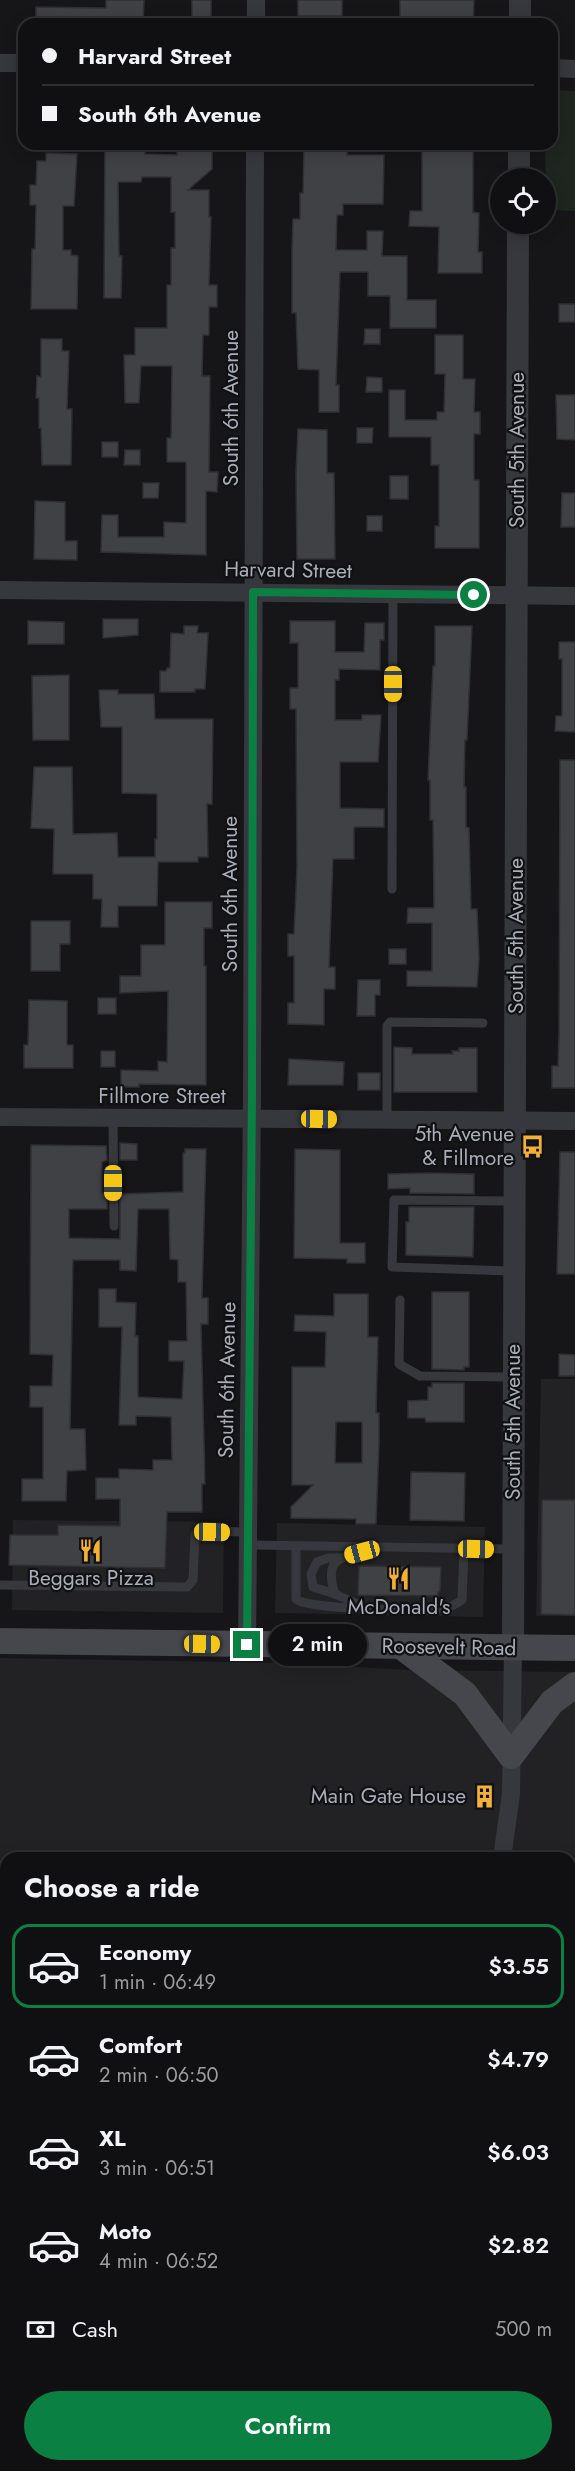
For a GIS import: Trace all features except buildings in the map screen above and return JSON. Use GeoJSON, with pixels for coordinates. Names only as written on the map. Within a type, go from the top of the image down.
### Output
{"type":"FeatureCollection","features":[{"type":"Feature","properties":{"kind":"main road","name":"Roosevelt Road"},"geometry":{"type":"LineString","coordinates":[[0,1641],[575,1648]]}},
{"type":"Feature","properties":{"kind":"main road"},"geometry":{"type":"LineString","coordinates":[[402,1647],[465,1694],[512,1756],[552,1702],[575,1684]]}},
{"type":"Feature","properties":{"kind":"street"},"geometry":{"type":"LineString","coordinates":[[256,0],[256,18]]}},
{"type":"Feature","properties":{"kind":"street"},"geometry":{"type":"LineString","coordinates":[[520,0],[520,18]]}},
{"type":"Feature","properties":{"kind":"street"},"geometry":{"type":"LineString","coordinates":[[0,63],[18,63]]}},
{"type":"Feature","properties":{"kind":"street"},"geometry":{"type":"LineString","coordinates":[[558,68],[575,69]]}},
{"type":"Feature","properties":{"kind":"street","name":"South 6th Avenue"},"geometry":{"type":"LineString","coordinates":[[247,1645],[252,1119],[255,150]]}},
{"type":"Feature","properties":{"kind":"street"},"geometry":{"type":"LineString","coordinates":[[519,150],[519,168]]}},
{"type":"Feature","properties":{"kind":"street","name":"South 5th Avenue"},"geometry":{"type":"LineString","coordinates":[[513,1648],[518,234]]}},
{"type":"Feature","properties":{"kind":"street","name":"Harvard Street"},"geometry":{"type":"LineString","coordinates":[[0,590],[575,596]]}},
{"type":"Feature","properties":{"kind":"street","name":"Fillmore Street"},"geometry":{"type":"LineString","coordinates":[[0,1117],[575,1121]]}},
{"type":"Feature","properties":{"kind":"street"},"geometry":{"type":"LineString","coordinates":[[503,1852],[511,1794],[513,1648]]}},
{"type":"Feature","properties":{"kind":"lane"},"geometry":{"type":"LineString","coordinates":[[392,889],[393,594]]}},
{"type":"Feature","properties":{"kind":"lane"},"geometry":{"type":"LineString","coordinates":[[387,1120],[387,1026],[390,1022],[483,1023]]}},
{"type":"Feature","properties":{"kind":"lane"},"geometry":{"type":"LineString","coordinates":[[113,1118],[114,1226]]}},
{"type":"Feature","properties":{"kind":"lane"},"geometry":{"type":"LineString","coordinates":[[514,1271],[392,1267],[394,1200],[515,1201]]}},
{"type":"Feature","properties":{"kind":"lane"},"geometry":{"type":"LineString","coordinates":[[400,1300],[399,1364],[420,1376],[514,1377]]}},
{"type":"Feature","properties":{"kind":"lane"},"geometry":{"type":"LineString","coordinates":[[0,1585],[187,1587],[193,1580],[195,1534],[199,1531],[248,1544],[512,1549]]}},
{"type":"Feature","properties":{"kind":"lane"},"geometry":{"type":"LineString","coordinates":[[296,1546],[296,1599],[298,1602],[335,1607],[436,1608],[456,1604],[462,1600],[464,1548]]}},
{"type":"Feature","properties":{"kind":"lane"},"geometry":{"type":"LineString","coordinates":[[364,1607],[313,1587],[311,1574],[317,1562],[382,1547]]}},
{"type":"Feature","properties":{"kind":"lane"},"geometry":{"type":"LineString","coordinates":[[335,1594],[329,1577],[333,1564],[342,1558]]}},
{"type":"Feature","properties":{"kind":"shaded area"},"geometry":{"type":"Polygon","coordinates":[[[558,90],[575,91],[575,211],[556,210],[556,168],[545,168],[545,150],[558,150],[558,90]]]}},
{"type":"Feature","properties":{"kind":"shaded area"},"geometry":{"type":"Polygon","coordinates":[[[541,1379],[575,1379],[575,1616],[536,1616],[541,1379]]]}},
{"type":"Feature","properties":{"kind":"shaded area"},"geometry":{"type":"Polygon","coordinates":[[[13,1520],[224,1522],[223,1613],[12,1610],[13,1520]]]}},
{"type":"Feature","properties":{"kind":"shaded area"},"geometry":{"type":"Polygon","coordinates":[[[277,1523],[485,1527],[483,1617],[275,1613],[277,1523]]]}},
{"type":"Feature","properties":{"kind":"shaded area"},"geometry":{"type":"Polygon","coordinates":[[[0,1658],[287,1663],[408,1670],[575,1672],[575,1852],[0,1852],[0,1658]]]}},
{"type":"Feature","properties":{"kind":"place","name":"5th Avenue & Fillmore"},"geometry":{"type":"Point","coordinates":[532,1146]}},
{"type":"Feature","properties":{"kind":"place","name":"Beggars Pizza"},"geometry":{"type":"Point","coordinates":[91,1550]}},
{"type":"Feature","properties":{"kind":"place","name":"McDonald's"},"geometry":{"type":"Point","coordinates":[399,1579]}},
{"type":"Feature","properties":{"kind":"place","name":"Main Gate House"},"geometry":{"type":"Point","coordinates":[484,1796]}},
{"type":"Feature","properties":{"kind":"route"},"geometry":{"type":"LineString","coordinates":[[247,1645],[252,1095],[253,592],[474,595]]}}]}
